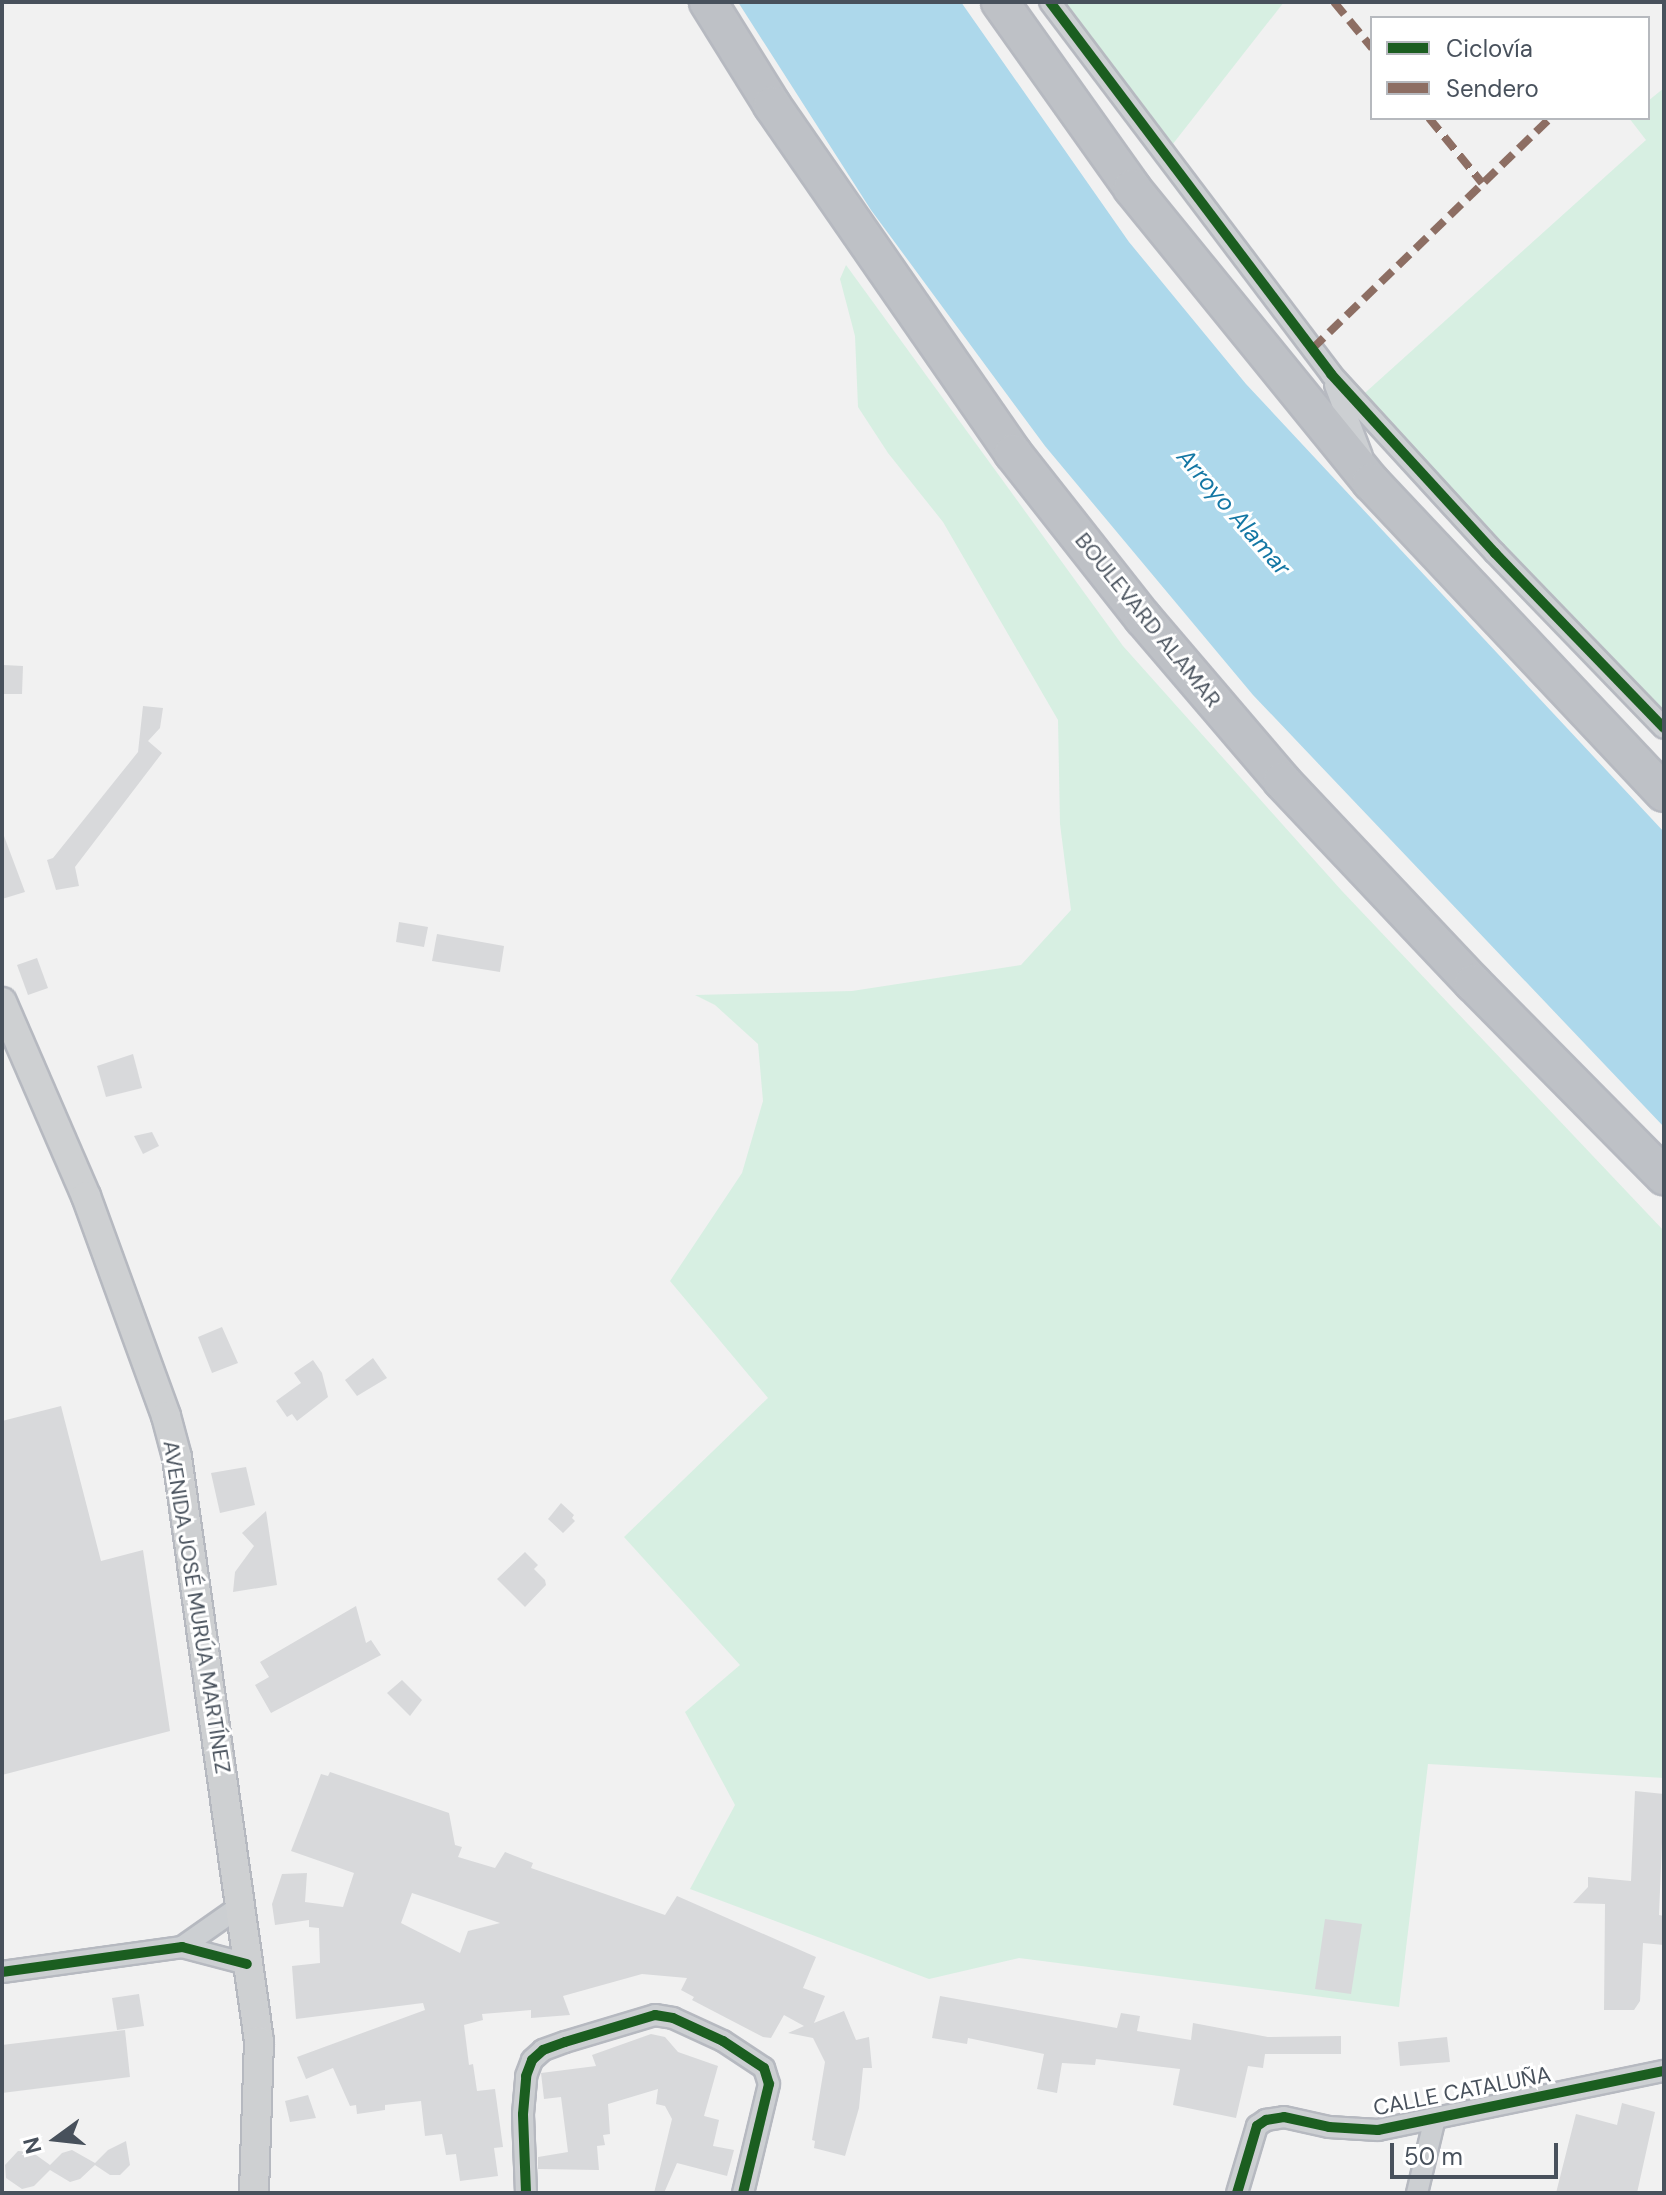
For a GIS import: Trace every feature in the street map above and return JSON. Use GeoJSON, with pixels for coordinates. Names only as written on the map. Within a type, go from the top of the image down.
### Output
{"type":"FeatureCollection","features":[{"type":"Feature","properties":{"kind":"highway","name":"BOULEVARD ALAMAR"},"geometry":{"type":"LineString","coordinates":[[708,2],[772,105],[1013,453],[1143,618],[1282,781],[1473,983],[1664,1176]]}},
{"type":"Feature","properties":{"kind":"highway"},"geometry":{"type":"LineString","coordinates":[[1000,2],[1132,188],[1371,482],[1664,793]]}},
{"type":"Feature","properties":{"kind":"main road","name":"AVENIDA JOSÉ MURÚA MARTÍNEZ"},"geometry":{"type":"LineString","coordinates":[[2,1002],[86,1196],[166,1416],[184,1503],[259,2041],[254,2193]]}},
{"type":"Feature","properties":{"kind":"street"},"geometry":{"type":"LineString","coordinates":[[1050,2],[1331,374],[1495,553],[1664,728]]}},
{"type":"Feature","properties":{"kind":"street"},"geometry":{"type":"LineString","coordinates":[[1331,374],[1371,482]]}},
{"type":"Feature","properties":{"kind":"street"},"geometry":{"type":"LineString","coordinates":[[182,1947],[239,1907]]}},
{"type":"Feature","properties":{"kind":"street"},"geometry":{"type":"LineString","coordinates":[[2,1972],[182,1947],[247,1964]]}},
{"type":"Feature","properties":{"kind":"street"},"geometry":{"type":"LineString","coordinates":[[531,2192],[523,2114],[526,2076],[532,2060],[543,2050],[633,2019],[655,2015],[673,2018],[723,2041],[764,2068],[769,2084],[743,2193]]}},
{"type":"Feature","properties":{"kind":"street","name":"CALLE CATALUÑA"},"geometry":{"type":"LineString","coordinates":[[1237,2193],[1257,2126],[1266,2120],[1284,2117],[1329,2127],[1378,2130],[1664,2071]]}},
{"type":"Feature","properties":{"kind":"street","name":"CALLE CATALUÑA"},"geometry":{"type":"LineString","coordinates":[[1417,2193],[1435,2118]]}},
{"type":"Feature","properties":{"kind":"green space"},"geometry":{"type":"Polygon","coordinates":[[[1051,2],[1284,2],[1165,154],[1051,2]]]}},
{"type":"Feature","properties":{"kind":"green space"},"geometry":{"type":"Polygon","coordinates":[[[1664,88],[1664,728],[1356,401],[1646,140],[1631,120],[1650,120],[1650,99],[1664,88]]]}},
{"type":"Feature","properties":{"kind":"green space"},"geometry":{"type":"Polygon","coordinates":[[[846,265],[1123,646],[1342,891],[1664,1231],[1664,1778],[1428,1764],[1399,2007],[1019,1958],[929,1979],[690,1889],[735,1805],[685,1712],[740,1665],[624,1537],[768,1398],[670,1281],[742,1173],[763,1101],[758,1044],[715,1005],[695,995],[852,991],[1021,965],[1071,910],[1060,824],[1058,720],[943,522],[888,453],[858,407],[855,336],[840,279],[846,265]]]}},
{"type":"Feature","properties":{"kind":"water","name":"Arroyo Alamar"},"geometry":{"type":"Polygon","coordinates":[[[738,2],[961,2],[1129,242],[1246,384],[1664,832],[1664,1127],[1253,695],[1045,446],[871,210],[738,2]]]}},
{"type":"Feature","properties":{"kind":"building"},"geometry":{"type":"Polygon","coordinates":[[[3,665],[23,666],[22,694],[2,694],[3,665]]]}},
{"type":"Feature","properties":{"kind":"building"},"geometry":{"type":"Polygon","coordinates":[[[143,706],[163,708],[160,728],[148,741],[162,753],[75,867],[79,886],[56,890],[47,860],[53,858],[138,752],[143,706]]]}},
{"type":"Feature","properties":{"kind":"building"},"geometry":{"type":"Polygon","coordinates":[[[2,837],[25,892],[2,899],[2,837]]]}},
{"type":"Feature","properties":{"kind":"building"},"geometry":{"type":"Polygon","coordinates":[[[399,922],[428,927],[424,947],[396,942],[399,922]]]}},
{"type":"Feature","properties":{"kind":"building"},"geometry":{"type":"Polygon","coordinates":[[[437,934],[504,946],[500,972],[432,961],[437,934]]]}},
{"type":"Feature","properties":{"kind":"building"},"geometry":{"type":"Polygon","coordinates":[[[37,958],[48,988],[28,995],[17,965],[37,958]]]}},
{"type":"Feature","properties":{"kind":"building"},"geometry":{"type":"Polygon","coordinates":[[[133,1054],[142,1088],[106,1097],[97,1066],[133,1054]]]}},
{"type":"Feature","properties":{"kind":"building"},"geometry":{"type":"Polygon","coordinates":[[[152,1132],[159,1146],[143,1154],[134,1136],[152,1132]]]}},
{"type":"Feature","properties":{"kind":"building"},"geometry":{"type":"Polygon","coordinates":[[[222,1327],[238,1363],[212,1373],[198,1337],[222,1327]]]}},
{"type":"Feature","properties":{"kind":"building"},"geometry":{"type":"Polygon","coordinates":[[[373,1358],[387,1378],[357,1396],[345,1380],[373,1358]]]}},
{"type":"Feature","properties":{"kind":"building"},"geometry":{"type":"Polygon","coordinates":[[[313,1360],[322,1373],[328,1397],[297,1421],[292,1414],[287,1417],[276,1401],[301,1383],[294,1373],[313,1360]]]}},
{"type":"Feature","properties":{"kind":"building"},"geometry":{"type":"Polygon","coordinates":[[[61,1406],[101,1561],[143,1550],[170,1731],[2,1775],[2,1421],[61,1406]]]}},
{"type":"Feature","properties":{"kind":"building"},"geometry":{"type":"Polygon","coordinates":[[[246,1467],[255,1505],[220,1513],[211,1473],[246,1467]]]}},
{"type":"Feature","properties":{"kind":"building"},"geometry":{"type":"Polygon","coordinates":[[[561,1503],[574,1515],[572,1518],[575,1521],[563,1533],[548,1519],[561,1503]]]}},
{"type":"Feature","properties":{"kind":"building"},"geometry":{"type":"Polygon","coordinates":[[[266,1511],[277,1585],[233,1592],[235,1572],[254,1546],[242,1533],[266,1511]]]}},
{"type":"Feature","properties":{"kind":"building"},"geometry":{"type":"Polygon","coordinates":[[[525,1552],[538,1565],[534,1569],[546,1585],[525,1607],[497,1579],[525,1552]]]}},
{"type":"Feature","properties":{"kind":"building"},"geometry":{"type":"Polygon","coordinates":[[[356,1606],[366,1643],[371,1640],[381,1655],[271,1713],[255,1685],[269,1677],[260,1662],[356,1606]]]}},
{"type":"Feature","properties":{"kind":"building"},"geometry":{"type":"Polygon","coordinates":[[[402,1680],[422,1700],[410,1716],[387,1693],[402,1680]]]}},
{"type":"Feature","properties":{"kind":"building"},"geometry":{"type":"Polygon","coordinates":[[[330,1772],[449,1813],[455,1845],[462,1847],[458,1857],[495,1868],[505,1852],[533,1863],[531,1868],[665,1915],[677,1896],[816,1957],[803,1988],[825,1996],[814,2023],[844,2011],[856,2040],[869,2037],[872,2068],[863,2068],[859,2108],[845,2156],[814,2148],[815,2141],[812,2140],[825,2062],[813,2038],[788,2033],[804,2026],[784,2015],[771,2038],[763,2037],[692,2000],[694,1997],[681,1990],[687,1978],[642,1974],[563,1996],[570,2015],[531,2018],[531,2010],[482,2014],[483,2020],[464,2025],[469,2065],[473,2064],[477,2091],[495,2089],[503,2147],[494,2148],[498,2176],[460,2181],[456,2154],[446,2155],[442,2134],[425,2136],[421,2101],[385,2105],[385,2110],[357,2114],[356,2105],[350,2106],[333,2068],[306,2079],[297,2057],[425,2010],[423,2003],[296,2019],[292,1966],[320,1963],[319,1928],[309,1927],[309,1920],[275,1925],[272,1904],[282,1874],[307,1873],[305,1902],[343,1907],[354,1873],[291,1851],[321,1774],[328,1776],[330,1772]],[[412,1893],[401,1923],[460,1953],[468,1931],[500,1923],[412,1893]]]}},
{"type":"Feature","properties":{"kind":"building"},"geometry":{"type":"Polygon","coordinates":[[[1635,1791],[1664,1794],[1659,1915],[1664,1916],[1664,1945],[1643,1943],[1640,2001],[1634,2010],[1604,2010],[1605,1904],[1573,1903],[1588,1887],[1588,1877],[1631,1881],[1635,1791]]]}},
{"type":"Feature","properties":{"kind":"building"},"geometry":{"type":"Polygon","coordinates":[[[1325,1919],[1362,1924],[1351,1994],[1315,1989],[1325,1919]]]}},
{"type":"Feature","properties":{"kind":"building"},"geometry":{"type":"Polygon","coordinates":[[[139,1994],[144,2026],[117,2030],[112,1998],[139,1994]]]}},
{"type":"Feature","properties":{"kind":"building"},"geometry":{"type":"Polygon","coordinates":[[[940,1996],[1117,2028],[1121,2013],[1140,2016],[1137,2031],[1191,2040],[1193,2023],[1268,2037],[1341,2036],[1341,2054],[1265,2054],[1263,2068],[1248,2066],[1236,2118],[1173,2105],[1180,2069],[1096,2059],[1095,2065],[1062,2063],[1057,2093],[1037,2089],[1044,2054],[968,2038],[967,2044],[932,2038],[940,1996]]]}},
{"type":"Feature","properties":{"kind":"building"},"geometry":{"type":"Polygon","coordinates":[[[125,2030],[130,2077],[2,2093],[2,2045],[125,2030]]]}},
{"type":"Feature","properties":{"kind":"building"},"geometry":{"type":"Polygon","coordinates":[[[651,2034],[665,2037],[678,2052],[718,2066],[704,2116],[719,2120],[713,2146],[734,2150],[727,2176],[677,2163],[664,2193],[654,2193],[672,2119],[665,2106],[656,2104],[658,2089],[608,2104],[610,2134],[603,2135],[605,2145],[597,2146],[599,2170],[538,2169],[538,2157],[568,2152],[561,2097],[544,2099],[541,2073],[596,2066],[592,2055],[651,2034]]]}},
{"type":"Feature","properties":{"kind":"building"},"geometry":{"type":"Polygon","coordinates":[[[1447,2037],[1450,2062],[1400,2066],[1398,2042],[1447,2037]]]}},
{"type":"Feature","properties":{"kind":"building"},"geometry":{"type":"Polygon","coordinates":[[[308,2095],[316,2118],[290,2122],[285,2101],[308,2095]]]}},
{"type":"Feature","properties":{"kind":"building"},"geometry":{"type":"Polygon","coordinates":[[[1622,2103],[1655,2112],[1637,2193],[1556,2193],[1576,2114],[1617,2125],[1622,2103]]]}},
{"type":"Feature","properties":{"kind":"building"},"geometry":{"type":"Polygon","coordinates":[[[126,2141],[130,2165],[120,2175],[110,2175],[95,2165],[80,2179],[70,2182],[50,2170],[34,2186],[22,2189],[6,2178],[5,2165],[18,2151],[32,2152],[50,2165],[62,2153],[72,2150],[95,2163],[108,2150],[126,2141]]]}},
{"type":"Feature","properties":{"kind":"marked path"},"geometry":{"type":"LineString","coordinates":[[1334,2],[1370,46]]}},
{"type":"Feature","properties":{"kind":"marked path"},"geometry":{"type":"LineString","coordinates":[[1431,120],[1482,183]]}},
{"type":"Feature","properties":{"kind":"marked path"},"geometry":{"type":"LineString","coordinates":[[1312,349],[1548,120]]}},
{"type":"Feature","properties":{"kind":"cycle path"},"geometry":{"type":"LineString","coordinates":[[1050,2],[1331,374],[1495,553],[1664,728]]}},
{"type":"Feature","properties":{"kind":"cycle path"},"geometry":{"type":"LineString","coordinates":[[2,1972],[182,1947],[247,1964]]}},
{"type":"Feature","properties":{"kind":"cycle path"},"geometry":{"type":"LineString","coordinates":[[526,2193],[523,2114],[526,2076],[532,2060],[543,2050],[655,2015],[673,2018],[723,2041],[764,2068],[769,2084],[743,2193]]}},
{"type":"Feature","properties":{"kind":"cycle path"},"geometry":{"type":"LineString","coordinates":[[1237,2193],[1257,2126],[1266,2120],[1284,2117],[1329,2127],[1378,2130],[1664,2071]]}}]}
